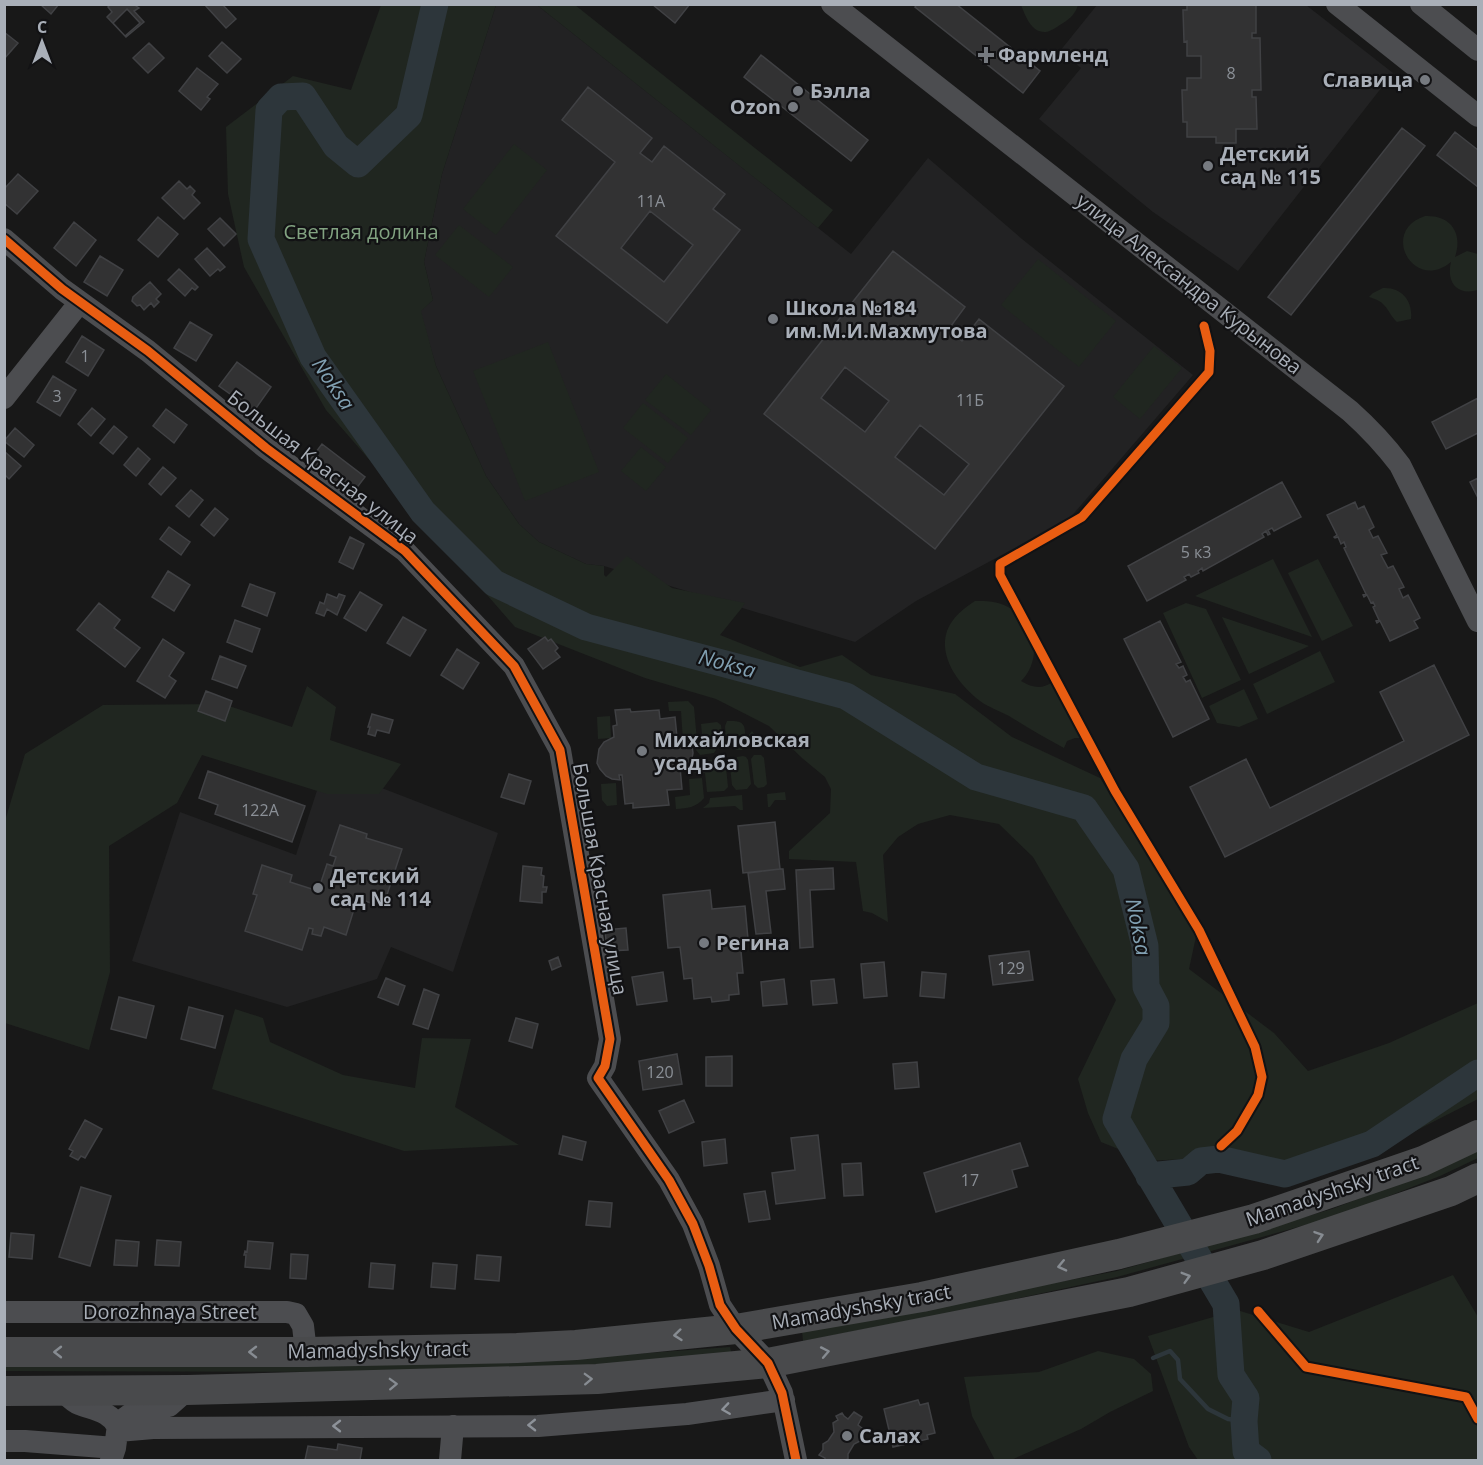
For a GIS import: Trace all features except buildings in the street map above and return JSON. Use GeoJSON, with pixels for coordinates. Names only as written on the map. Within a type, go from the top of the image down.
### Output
{"type":"FeatureCollection","features":[{"type":"Feature","properties":{"kind":"main road","name":"Mamadyshsky tract"},"geometry":{"type":"LineString","coordinates":[[4,1352],[306,1352],[517,1348],[576,1345],[736,1329],[922,1298],[1119,1254],[1254,1219],[1423,1161],[1479,1135]]}},
{"type":"Feature","properties":{"kind":"main road","name":"Mamadyshsky tract"},"geometry":{"type":"LineString","coordinates":[[4,1390],[188,1390],[597,1379],[768,1363],[1129,1292],[1263,1255],[1450,1191],[1479,1178]]}},
{"type":"Feature","properties":{"kind":"street","name":"улица Александра Курынова"},"geometry":{"type":"LineString","coordinates":[[832,4],[1367,426],[1400,465],[1479,621]]}},
{"type":"Feature","properties":{"kind":"street"},"geometry":{"type":"LineString","coordinates":[[1337,4],[1479,116]]}},
{"type":"Feature","properties":{"kind":"street"},"geometry":{"type":"LineString","coordinates":[[1421,4],[1479,50]]}},
{"type":"Feature","properties":{"kind":"street","name":"Большая Красная улица"},"geometry":{"type":"LineString","coordinates":[[4,239],[62,290],[148,351],[266,448],[405,551],[514,666],[560,750],[610,1039],[605,1066],[598,1078],[669,1180],[693,1224],[709,1266],[720,1305],[736,1329],[768,1363],[782,1393],[796,1461]]}},
{"type":"Feature","properties":{"kind":"street"},"geometry":{"type":"LineString","coordinates":[[4,398],[80,302]]}},
{"type":"Feature","properties":{"kind":"street","name":"Dorozhnaya Street"},"geometry":{"type":"LineString","coordinates":[[4,1312],[287,1312],[296,1314],[303,1326],[306,1352]]}},
{"type":"Feature","properties":{"kind":"street"},"geometry":{"type":"LineString","coordinates":[[116,1442],[120,1423],[129,1413],[140,1407],[169,1406],[188,1390]]}},
{"type":"Feature","properties":{"kind":"street"},"geometry":{"type":"LineString","coordinates":[[63,1391],[77,1403],[102,1411],[116,1423],[116,1442]]}},
{"type":"Feature","properties":{"kind":"street"},"geometry":{"type":"LineString","coordinates":[[4,1441],[116,1442],[153,1428],[538,1426],[687,1414],[784,1400]]}},
{"type":"Feature","properties":{"kind":"street"},"geometry":{"type":"LineString","coordinates":[[450,1461],[453,1426]]}},
{"type":"Feature","properties":{"kind":"shaded area","name":"Школа №184 им.М.И.Махмутова"},"geometry":{"type":"Polygon","coordinates":[[[496,5],[537,5],[851,254],[928,158],[1022,239],[1193,375],[1069,519],[916,601],[855,642],[604,566],[586,564],[539,542],[519,524],[486,476],[436,366],[420,311],[433,300],[424,262],[442,174],[496,5]]]}},
{"type":"Feature","properties":{"kind":"shaded area","name":"Детский сад № 115"},"geometry":{"type":"Polygon","coordinates":[[[1097,5],[1306,5],[1393,73],[1238,271],[1153,212],[1039,119],[1081,68],[1060,51],[1097,5]]]}},
{"type":"Feature","properties":{"kind":"shaded area","name":"Детский сад № 114"},"geometry":{"type":"Polygon","coordinates":[[[325,766],[498,833],[453,972],[391,947],[377,979],[287,1007],[132,961],[180,812],[296,855],[325,766]]]}},
{"type":"Feature","properties":{"kind":"green space"},"geometry":{"type":"Polygon","coordinates":[[[1021,4],[1078,5],[1068,19],[1053,30],[1041,32],[1033,27],[1021,4]]]}},
{"type":"Feature","properties":{"kind":"green space","name":"Светлая долина"},"geometry":{"type":"Polygon","coordinates":[[[381,5],[496,5],[442,174],[424,262],[433,300],[421,311],[436,366],[486,476],[519,524],[539,542],[586,564],[604,566],[606,577],[627,556],[672,588],[745,603],[720,635],[800,667],[842,655],[871,675],[955,694],[1012,737],[1100,778],[1197,932],[1189,969],[1274,1033],[1308,1071],[1389,1043],[1478,1003],[1478,1099],[1376,1151],[1266,1182],[1201,1158],[1148,1161],[1101,1142],[1088,1113],[1078,1079],[1116,1000],[1033,857],[999,824],[950,815],[918,824],[898,837],[883,855],[888,922],[863,911],[856,862],[789,859],[789,851],[830,813],[831,789],[825,777],[769,726],[716,699],[645,678],[515,627],[326,410],[244,267],[228,194],[226,127],[293,76],[351,90],[381,5]]]}},
{"type":"Feature","properties":{"kind":"green space"},"geometry":{"type":"Polygon","coordinates":[[[537,5],[575,5],[833,210],[818,228],[537,5]]]}},
{"type":"Feature","properties":{"kind":"green space"},"geometry":{"type":"Polygon","coordinates":[[[514,144],[547,170],[496,235],[463,209],[514,144]]]}},
{"type":"Feature","properties":{"kind":"green space"},"geometry":{"type":"Polygon","coordinates":[[[1425,216],[1442,219],[1453,227],[1457,240],[1455,257],[1467,251],[1478,254],[1478,290],[1464,291],[1455,286],[1450,276],[1451,262],[1437,270],[1425,270],[1414,265],[1407,256],[1403,245],[1404,234],[1411,224],[1425,216]]]}},
{"type":"Feature","properties":{"kind":"green space"},"geometry":{"type":"Polygon","coordinates":[[[459,225],[513,267],[489,297],[435,255],[459,225]]]}},
{"type":"Feature","properties":{"kind":"green space"},"geometry":{"type":"Polygon","coordinates":[[[1038,259],[1116,321],[1079,367],[1001,305],[1038,259]]]}},
{"type":"Feature","properties":{"kind":"green space"},"geometry":{"type":"Polygon","coordinates":[[[1383,288],[1396,290],[1405,296],[1410,306],[1411,319],[1397,322],[1382,303],[1369,297],[1383,288]]]}},
{"type":"Feature","properties":{"kind":"green space"},"geometry":{"type":"Polygon","coordinates":[[[548,342],[599,472],[525,501],[473,371],[548,342]]]}},
{"type":"Feature","properties":{"kind":"green space"},"geometry":{"type":"Polygon","coordinates":[[[1154,346],[1182,368],[1140,419],[1113,397],[1154,346]]]}},
{"type":"Feature","properties":{"kind":"green space"},"geometry":{"type":"Polygon","coordinates":[[[666,374],[711,410],[691,435],[645,400],[666,374]]]}},
{"type":"Feature","properties":{"kind":"green space"},"geometry":{"type":"Polygon","coordinates":[[[643,403],[688,438],[668,463],[623,428],[643,403]]]}},
{"type":"Feature","properties":{"kind":"green space"},"geometry":{"type":"Polygon","coordinates":[[[641,447],[666,467],[646,491],[621,471],[641,447]]]}},
{"type":"Feature","properties":{"kind":"green space"},"geometry":{"type":"Polygon","coordinates":[[[1273,559],[1312,637],[1195,596],[1273,559]]]}},
{"type":"Feature","properties":{"kind":"green space"},"geometry":{"type":"Polygon","coordinates":[[[1318,559],[1353,626],[1322,641],[1288,573],[1318,559]]]}},
{"type":"Feature","properties":{"kind":"green space"},"geometry":{"type":"Polygon","coordinates":[[[975,601],[1004,605],[1012,610],[1024,624],[1034,651],[1033,661],[1021,681],[1038,687],[1054,681],[1083,738],[1067,741],[1064,748],[983,703],[965,688],[948,661],[945,641],[949,626],[955,617],[975,601]]]}},
{"type":"Feature","properties":{"kind":"green space"},"geometry":{"type":"Polygon","coordinates":[[[1186,603],[1206,609],[1241,680],[1202,698],[1163,613],[1186,603]]]}},
{"type":"Feature","properties":{"kind":"green space"},"geometry":{"type":"Polygon","coordinates":[[[1222,617],[1309,646],[1249,674],[1222,617]]]}},
{"type":"Feature","properties":{"kind":"green space"},"geometry":{"type":"Polygon","coordinates":[[[1320,651],[1335,682],[1267,714],[1253,684],[1320,651]]]}},
{"type":"Feature","properties":{"kind":"green space"},"geometry":{"type":"Polygon","coordinates":[[[307,686],[336,707],[330,740],[401,764],[379,794],[327,794],[202,755],[177,803],[109,846],[110,972],[89,1050],[5,1023],[5,821],[25,754],[103,705],[223,704],[292,727],[307,686]]]}},
{"type":"Feature","properties":{"kind":"green space"},"geometry":{"type":"Polygon","coordinates":[[[1244,689],[1258,719],[1239,727],[1217,723],[1209,706],[1244,689]]]}},
{"type":"Feature","properties":{"kind":"green space"},"geometry":{"type":"Polygon","coordinates":[[[688,701],[694,707],[697,741],[683,742],[681,711],[669,711],[668,702],[688,701]]]}},
{"type":"Feature","properties":{"kind":"green space"},"geometry":{"type":"Polygon","coordinates":[[[610,716],[611,738],[598,739],[597,717],[610,716]]]}},
{"type":"Feature","properties":{"kind":"green space"},"geometry":{"type":"Polygon","coordinates":[[[727,721],[744,725],[746,744],[742,750],[736,750],[726,744],[727,721]]]}},
{"type":"Feature","properties":{"kind":"green space"},"geometry":{"type":"Polygon","coordinates":[[[717,722],[721,725],[723,745],[714,753],[700,755],[693,746],[703,745],[701,724],[717,722]]]}},
{"type":"Feature","properties":{"kind":"green space"},"geometry":{"type":"Polygon","coordinates":[[[752,731],[762,746],[754,748],[750,746],[748,736],[752,731]]]}},
{"type":"Feature","properties":{"kind":"green space"},"geometry":{"type":"Polygon","coordinates":[[[754,755],[761,755],[764,758],[767,784],[764,787],[758,788],[754,784],[751,759],[754,755]]]}},
{"type":"Feature","properties":{"kind":"green space"},"geometry":{"type":"Polygon","coordinates":[[[743,756],[748,760],[751,784],[747,789],[736,790],[732,785],[730,766],[737,757],[743,756]]]}},
{"type":"Feature","properties":{"kind":"green space"},"geometry":{"type":"Polygon","coordinates":[[[716,760],[726,767],[728,787],[724,791],[707,792],[705,773],[694,773],[701,761],[716,760]]]}},
{"type":"Feature","properties":{"kind":"green space"},"geometry":{"type":"Polygon","coordinates":[[[702,778],[704,798],[695,806],[676,809],[675,797],[690,795],[689,779],[702,778]]]}},
{"type":"Feature","properties":{"kind":"green space"},"geometry":{"type":"Polygon","coordinates":[[[616,783],[617,805],[607,806],[602,800],[601,784],[616,783]]]}},
{"type":"Feature","properties":{"kind":"green space"},"geometry":{"type":"Polygon","coordinates":[[[785,792],[786,800],[775,800],[768,807],[767,794],[785,792]]]}},
{"type":"Feature","properties":{"kind":"green space"},"geometry":{"type":"Polygon","coordinates":[[[742,795],[743,810],[735,806],[703,808],[709,803],[710,798],[742,795]]]}},
{"type":"Feature","properties":{"kind":"green space"},"geometry":{"type":"Polygon","coordinates":[[[235,1009],[263,1018],[270,1042],[343,1075],[415,1088],[422,1038],[471,1039],[455,1107],[519,1145],[404,1151],[212,1089],[235,1009]]]}},
{"type":"Feature","properties":{"kind":"green space"},"geometry":{"type":"Polygon","coordinates":[[[1478,1149],[1478,1158],[1440,1176],[1338,1216],[1117,1277],[803,1341],[802,1331],[1117,1271],[1332,1209],[1433,1170],[1478,1149]]]}},
{"type":"Feature","properties":{"kind":"green space"},"geometry":{"type":"Polygon","coordinates":[[[1453,1275],[1478,1317],[1478,1460],[1198,1460],[1189,1447],[1148,1336],[1237,1310],[1309,1332],[1453,1275]]]}},
{"type":"Feature","properties":{"kind":"green space"},"geometry":{"type":"Polygon","coordinates":[[[730,1347],[732,1356],[593,1366],[378,1372],[5,1371],[4,1362],[592,1357],[730,1347]]]}},
{"type":"Feature","properties":{"kind":"green space"},"geometry":{"type":"Polygon","coordinates":[[[1098,1351],[1134,1359],[1151,1374],[1153,1391],[1081,1429],[1011,1460],[995,1460],[972,1416],[964,1377],[1039,1372],[1098,1351]]]}},
{"type":"Feature","properties":{"kind":"waterway","name":"Noksa"},"geometry":{"type":"LineString","coordinates":[[435,4],[409,115],[358,164],[336,146],[303,96],[281,97],[269,110],[261,239],[313,357],[423,512],[494,583],[586,627],[846,696],[976,777],[1084,808],[1126,869],[1145,946],[1146,987],[1156,1006],[1156,1023],[1134,1059],[1116,1119],[1226,1304],[1231,1375],[1246,1398],[1244,1421],[1246,1451],[1258,1460]]}},
{"type":"Feature","properties":{"kind":"waterway"},"geometry":{"type":"LineString","coordinates":[[1149,1176],[1188,1172],[1201,1161],[1219,1159],[1285,1174],[1372,1144],[1478,1073]]}},
{"type":"Feature","properties":{"kind":"waterway"},"geometry":{"type":"LineString","coordinates":[[1153,1358],[1170,1351],[1178,1360],[1180,1379],[1208,1409],[1228,1419],[1244,1421]]}},
{"type":"Feature","properties":{"kind":"cycle path"},"geometry":{"type":"LineString","coordinates":[[4,239],[62,289],[148,351],[266,448],[405,551],[514,666],[560,750],[610,1039],[605,1066],[598,1078],[669,1180],[693,1224],[709,1266],[720,1305],[736,1329],[768,1363],[782,1393],[796,1460]]}},
{"type":"Feature","properties":{"kind":"cycle path"},"geometry":{"type":"LineString","coordinates":[[1204,326],[1210,351],[1209,372],[1082,517],[1000,564],[1000,575],[1115,791],[1199,930],[1255,1047],[1262,1077],[1258,1095],[1237,1131],[1221,1146]]}},
{"type":"Feature","properties":{"kind":"cycle path"},"geometry":{"type":"LineString","coordinates":[[1258,1311],[1306,1367],[1466,1397],[1478,1419]]}},
{"type":"Feature","properties":{"kind":"place","name":"Фармленд"},"geometry":{"type":"Point","coordinates":[986,55]}},
{"type":"Feature","properties":{"kind":"place","name":"Славица"},"geometry":{"type":"Point","coordinates":[1425,80]}},
{"type":"Feature","properties":{"kind":"place","name":"Бэлла"},"geometry":{"type":"Point","coordinates":[798,91]}},
{"type":"Feature","properties":{"kind":"place","name":"Ozon"},"geometry":{"type":"Point","coordinates":[793,107]}},
{"type":"Feature","properties":{"kind":"place","name":"Детский сад № 115"},"geometry":{"type":"Point","coordinates":[1208,166]}},
{"type":"Feature","properties":{"kind":"place","name":"Школа №184 им.М.И.Махмутова"},"geometry":{"type":"Point","coordinates":[773,319]}},
{"type":"Feature","properties":{"kind":"place","name":"Михайловская усадьба"},"geometry":{"type":"Point","coordinates":[642,751]}},
{"type":"Feature","properties":{"kind":"place","name":"Детский сад № 114"},"geometry":{"type":"Point","coordinates":[318,888]}},
{"type":"Feature","properties":{"kind":"place","name":"Регина"},"geometry":{"type":"Point","coordinates":[704,943]}},
{"type":"Feature","properties":{"kind":"place","name":"Салах"},"geometry":{"type":"Point","coordinates":[847,1436]}}]}
